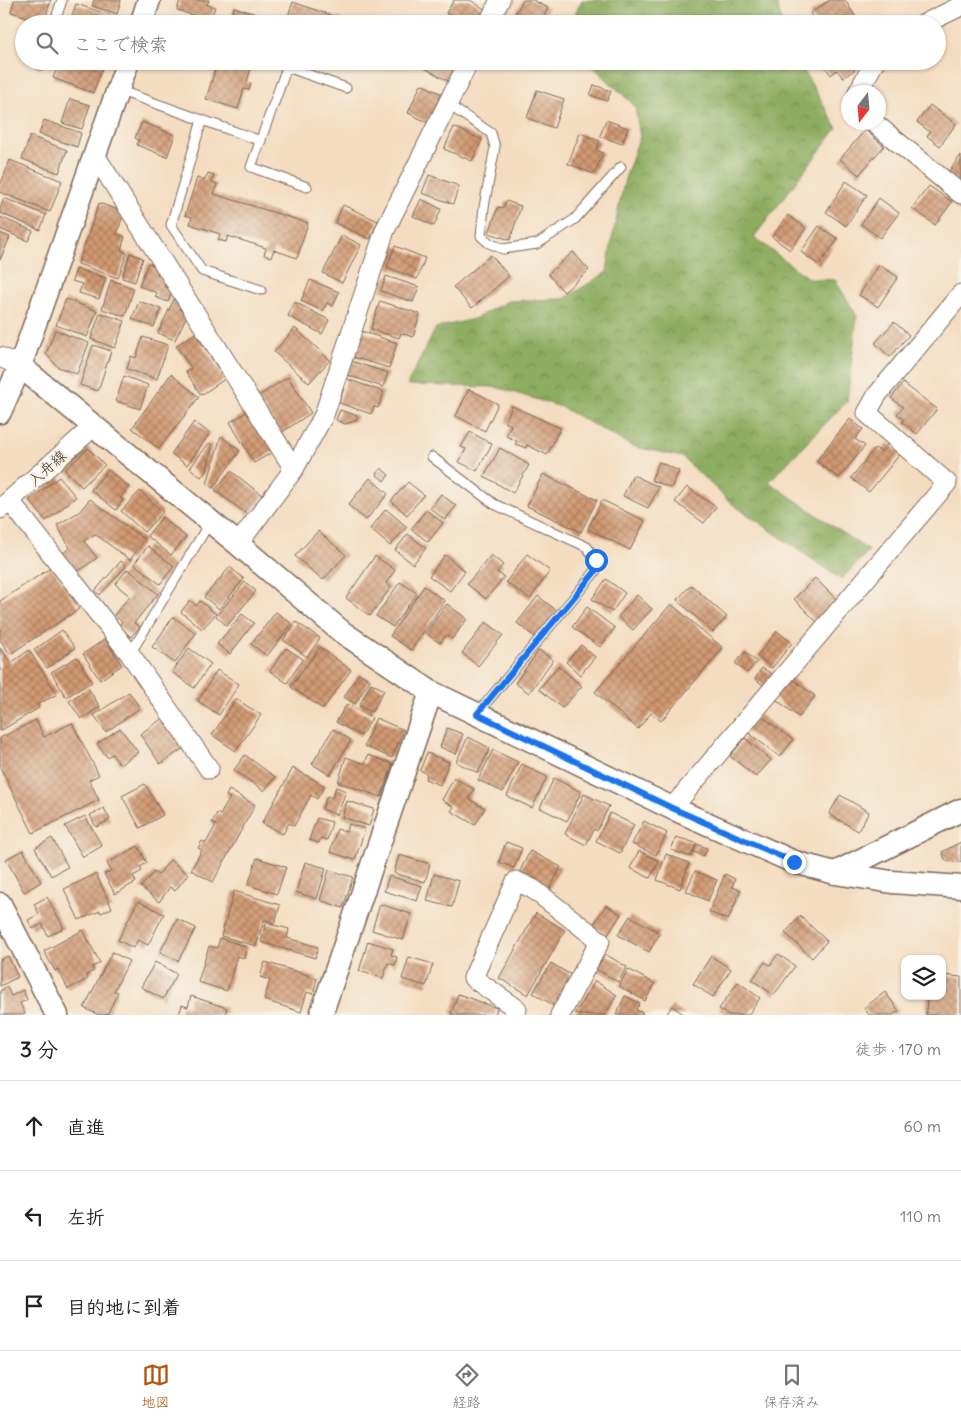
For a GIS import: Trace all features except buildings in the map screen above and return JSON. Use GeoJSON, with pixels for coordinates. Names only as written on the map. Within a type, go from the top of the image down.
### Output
{"type":"FeatureCollection","features":[{"type":"Feature","properties":{"kind":"street"},"geometry":{"type":"LineString","coordinates":[[144,15],[149,0]]}},
{"type":"Feature","properties":{"kind":"street"},"geometry":{"type":"LineString","coordinates":[[492,15],[500,0]]}},
{"type":"Feature","properties":{"kind":"street"},"geometry":{"type":"LineString","coordinates":[[942,15],[961,6]]}},
{"type":"Feature","properties":{"kind":"street"},"geometry":{"type":"LineString","coordinates":[[0,412],[10,361],[95,155],[125,70]]}},
{"type":"Feature","properties":{"kind":"street"},"geometry":{"type":"LineString","coordinates":[[238,544],[294,469],[324,415],[385,230],[465,70]]}},
{"type":"Feature","properties":{"kind":"street"},"geometry":{"type":"LineString","coordinates":[[862,85],[870,70]]}},
{"type":"Feature","properties":{"kind":"street"},"geometry":{"type":"LineString","coordinates":[[883,130],[961,194]]}},
{"type":"Feature","properties":{"kind":"street"},"geometry":{"type":"LineString","coordinates":[[95,155],[294,469]]}},
{"type":"Feature","properties":{"kind":"street"},"geometry":{"type":"LineString","coordinates":[[672,808],[947,483],[867,413],[877,395],[961,294]]}},
{"type":"Feature","properties":{"kind":"street"},"geometry":{"type":"LineString","coordinates":[[10,361],[238,544],[342,632],[431,692],[672,808],[794,862],[835,873],[892,882],[961,888]]}},
{"type":"Feature","properties":{"kind":"street","name":"入舟線"},"geometry":{"type":"LineString","coordinates":[[5,505],[93,427]]}},
{"type":"Feature","properties":{"kind":"street"},"geometry":{"type":"LineString","coordinates":[[5,505],[130,654],[209,769]]}},
{"type":"Feature","properties":{"kind":"street"},"geometry":{"type":"LineString","coordinates":[[321,1015],[431,692]]}},
{"type":"Feature","properties":{"kind":"street"},"geometry":{"type":"LineString","coordinates":[[835,873],[961,810]]}},
{"type":"Feature","properties":{"kind":"street"},"geometry":{"type":"LineString","coordinates":[[514,1015],[517,1009],[473,978],[516,881],[533,888],[600,941],[560,1015]]}},
{"type":"Feature","properties":{"kind":"street"},"geometry":{"type":"LineString","coordinates":[[0,904],[57,1015]]}},
{"type":"Feature","properties":{"kind":"lane"},"geometry":{"type":"LineString","coordinates":[[57,15],[62,0]]}},
{"type":"Feature","properties":{"kind":"lane"},"geometry":{"type":"LineString","coordinates":[[286,70],[251,167],[307,187]]}},
{"type":"Feature","properties":{"kind":"lane"},"geometry":{"type":"LineString","coordinates":[[295,70],[346,88]]}},
{"type":"Feature","properties":{"kind":"lane"},"geometry":{"type":"LineString","coordinates":[[118,90],[261,141]]}},
{"type":"Feature","properties":{"kind":"lane"},"geometry":{"type":"LineString","coordinates":[[448,104],[490,133],[495,147],[483,213],[481,236],[490,243],[504,249],[537,244],[575,219],[621,167]]}},
{"type":"Feature","properties":{"kind":"lane"},"geometry":{"type":"LineString","coordinates":[[202,120],[170,225],[202,271],[260,290]]}},
{"type":"Feature","properties":{"kind":"lane"},"geometry":{"type":"LineString","coordinates":[[432,457],[494,504],[588,547],[596,560],[595,572],[477,714]]}},
{"type":"Feature","properties":{"kind":"lane"},"geometry":{"type":"LineString","coordinates":[[130,654],[210,522]]}},
{"type":"Feature","properties":{"kind":"green space"},"geometry":{"type":"Polygon","coordinates":[[[582,0],[776,0],[780,15],[574,15],[582,0]]]}},
{"type":"Feature","properties":{"kind":"green space"},"geometry":{"type":"Polygon","coordinates":[[[597,70],[803,70],[837,128],[754,237],[809,279],[835,280],[857,316],[847,401],[769,482],[869,551],[841,579],[731,503],[682,457],[632,446],[561,407],[496,387],[407,385],[436,328],[474,319],[508,301],[564,299],[607,272],[625,179],[640,136],[635,106],[597,70]]]}},
{"type":"Feature","properties":{"kind":"route"},"geometry":{"type":"LineString","coordinates":[[596,560],[595,572],[477,714],[672,808],[794,862]]}}]}
